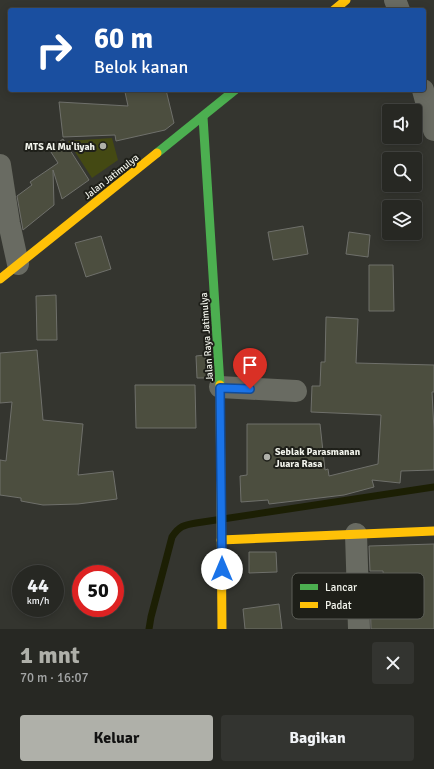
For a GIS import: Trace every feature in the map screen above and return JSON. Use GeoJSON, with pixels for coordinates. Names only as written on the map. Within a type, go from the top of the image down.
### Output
{"type":"FeatureCollection","features":[{"type":"Feature","properties":{"kind":"main road"},"geometry":{"type":"LineString","coordinates":[[336,8],[346,0]]}},
{"type":"Feature","properties":{"kind":"main road","name":"Jalan Jatimulya"},"geometry":{"type":"LineString","coordinates":[[0,279],[203,117],[232,92]]}},
{"type":"Feature","properties":{"kind":"main road","name":"Jalan Raya Jatimulya"},"geometry":{"type":"LineString","coordinates":[[203,117],[220,388],[222,629]]}},
{"type":"Feature","properties":{"kind":"main road"},"geometry":{"type":"LineString","coordinates":[[221,535],[356,534],[434,531]]}},
{"type":"Feature","properties":{"kind":"street"},"geometry":{"type":"LineString","coordinates":[[424,92],[434,130]]}},
{"type":"Feature","properties":{"kind":"street"},"geometry":{"type":"LineString","coordinates":[[0,165],[9,223],[18,264]]}},
{"type":"Feature","properties":{"kind":"street"},"geometry":{"type":"LineString","coordinates":[[220,388],[296,391]]}},
{"type":"Feature","properties":{"kind":"street"},"geometry":{"type":"LineString","coordinates":[[356,534],[357,573]]}},
{"type":"Feature","properties":{"kind":"street"},"geometry":{"type":"LineString","coordinates":[[359,619],[359,629]]}},
{"type":"Feature","properties":{"kind":"green space"},"geometry":{"type":"Polygon","coordinates":[[[112,138],[118,160],[92,178],[68,141],[112,138]]]}},
{"type":"Feature","properties":{"kind":"building"},"geometry":{"type":"Polygon","coordinates":[[[125,92],[166,92],[174,123],[165,130],[116,141],[115,135],[63,137],[59,102],[128,106],[125,92]]]}},
{"type":"Feature","properties":{"kind":"building"},"geometry":{"type":"Polygon","coordinates":[[[63,139],[89,180],[62,199],[53,170],[54,205],[23,230],[17,196],[32,185],[30,182],[58,163],[49,149],[63,139]]]}},
{"type":"Feature","properties":{"kind":"building"},"geometry":{"type":"Polygon","coordinates":[[[303,226],[308,254],[273,260],[268,232],[303,226]]]}},
{"type":"Feature","properties":{"kind":"building"},"geometry":{"type":"Polygon","coordinates":[[[349,232],[370,235],[368,257],[346,254],[349,232]]]}},
{"type":"Feature","properties":{"kind":"building"},"geometry":{"type":"Polygon","coordinates":[[[101,236],[111,269],[86,277],[75,243],[101,236]]]}},
{"type":"Feature","properties":{"kind":"building"},"geometry":{"type":"Polygon","coordinates":[[[369,265],[393,265],[394,311],[369,311],[369,265]]]}},
{"type":"Feature","properties":{"kind":"building"},"geometry":{"type":"Polygon","coordinates":[[[56,295],[57,340],[37,340],[36,296],[56,295]]]}},
{"type":"Feature","properties":{"kind":"building"},"geometry":{"type":"Polygon","coordinates":[[[326,317],[358,319],[356,363],[434,365],[434,392],[432,392],[434,470],[401,471],[400,483],[372,480],[374,487],[344,495],[269,504],[268,500],[241,502],[240,476],[247,475],[247,424],[320,424],[325,470],[328,469],[329,476],[378,464],[381,415],[311,412],[312,386],[320,386],[321,362],[325,362],[326,317]]]}},
{"type":"Feature","properties":{"kind":"building"},"geometry":{"type":"Polygon","coordinates":[[[37,350],[43,420],[83,424],[78,475],[113,471],[117,499],[78,504],[43,505],[21,501],[21,498],[0,495],[0,460],[6,461],[12,402],[0,403],[0,353],[37,350]]]}},
{"type":"Feature","properties":{"kind":"building"},"geometry":{"type":"Polygon","coordinates":[[[205,355],[207,378],[197,378],[196,356],[205,355]]]}},
{"type":"Feature","properties":{"kind":"building"},"geometry":{"type":"Polygon","coordinates":[[[135,385],[195,385],[196,428],[136,428],[135,385]]]}},
{"type":"Feature","properties":{"kind":"building"},"geometry":{"type":"Polygon","coordinates":[[[434,544],[434,629],[371,629],[371,619],[424,619],[424,573],[383,573],[383,571],[370,571],[369,546],[434,544]]]}},
{"type":"Feature","properties":{"kind":"building"},"geometry":{"type":"Polygon","coordinates":[[[249,552],[276,552],[277,572],[249,573],[249,552]]]}},
{"type":"Feature","properties":{"kind":"building"},"geometry":{"type":"Polygon","coordinates":[[[279,604],[282,629],[245,629],[243,609],[279,604]]]}},
{"type":"Feature","properties":{"kind":"waterway"},"geometry":{"type":"LineString","coordinates":[[149,629],[172,537],[177,530],[188,524],[434,487]]}},
{"type":"Feature","properties":{"kind":"traffic: fast"},"geometry":{"type":"LineString","coordinates":[[157,153],[233,92]]}},
{"type":"Feature","properties":{"kind":"traffic: fast"},"geometry":{"type":"LineString","coordinates":[[203,117],[220,385]]}},
{"type":"Feature","properties":{"kind":"traffic: slow"},"geometry":{"type":"LineString","coordinates":[[336,8],[346,0]]}},
{"type":"Feature","properties":{"kind":"traffic: slow"},"geometry":{"type":"LineString","coordinates":[[0,279],[157,153]]}},
{"type":"Feature","properties":{"kind":"traffic: slow"},"geometry":{"type":"LineString","coordinates":[[220,385],[222,629]]}},
{"type":"Feature","properties":{"kind":"traffic: slow"},"geometry":{"type":"LineString","coordinates":[[221,540],[434,531]]}},
{"type":"Feature","properties":{"kind":"place","name":"MTS Al Mu'liyah"},"geometry":{"type":"Point","coordinates":[103,146]}},
{"type":"Feature","properties":{"kind":"place","name":"Seblak Parasmanan Juara Rasa"},"geometry":{"type":"Point","coordinates":[267,457]}},
{"type":"Feature","properties":{"kind":"route"},"geometry":{"type":"LineString","coordinates":[[222,569],[220,388],[250,389]]}}]}
